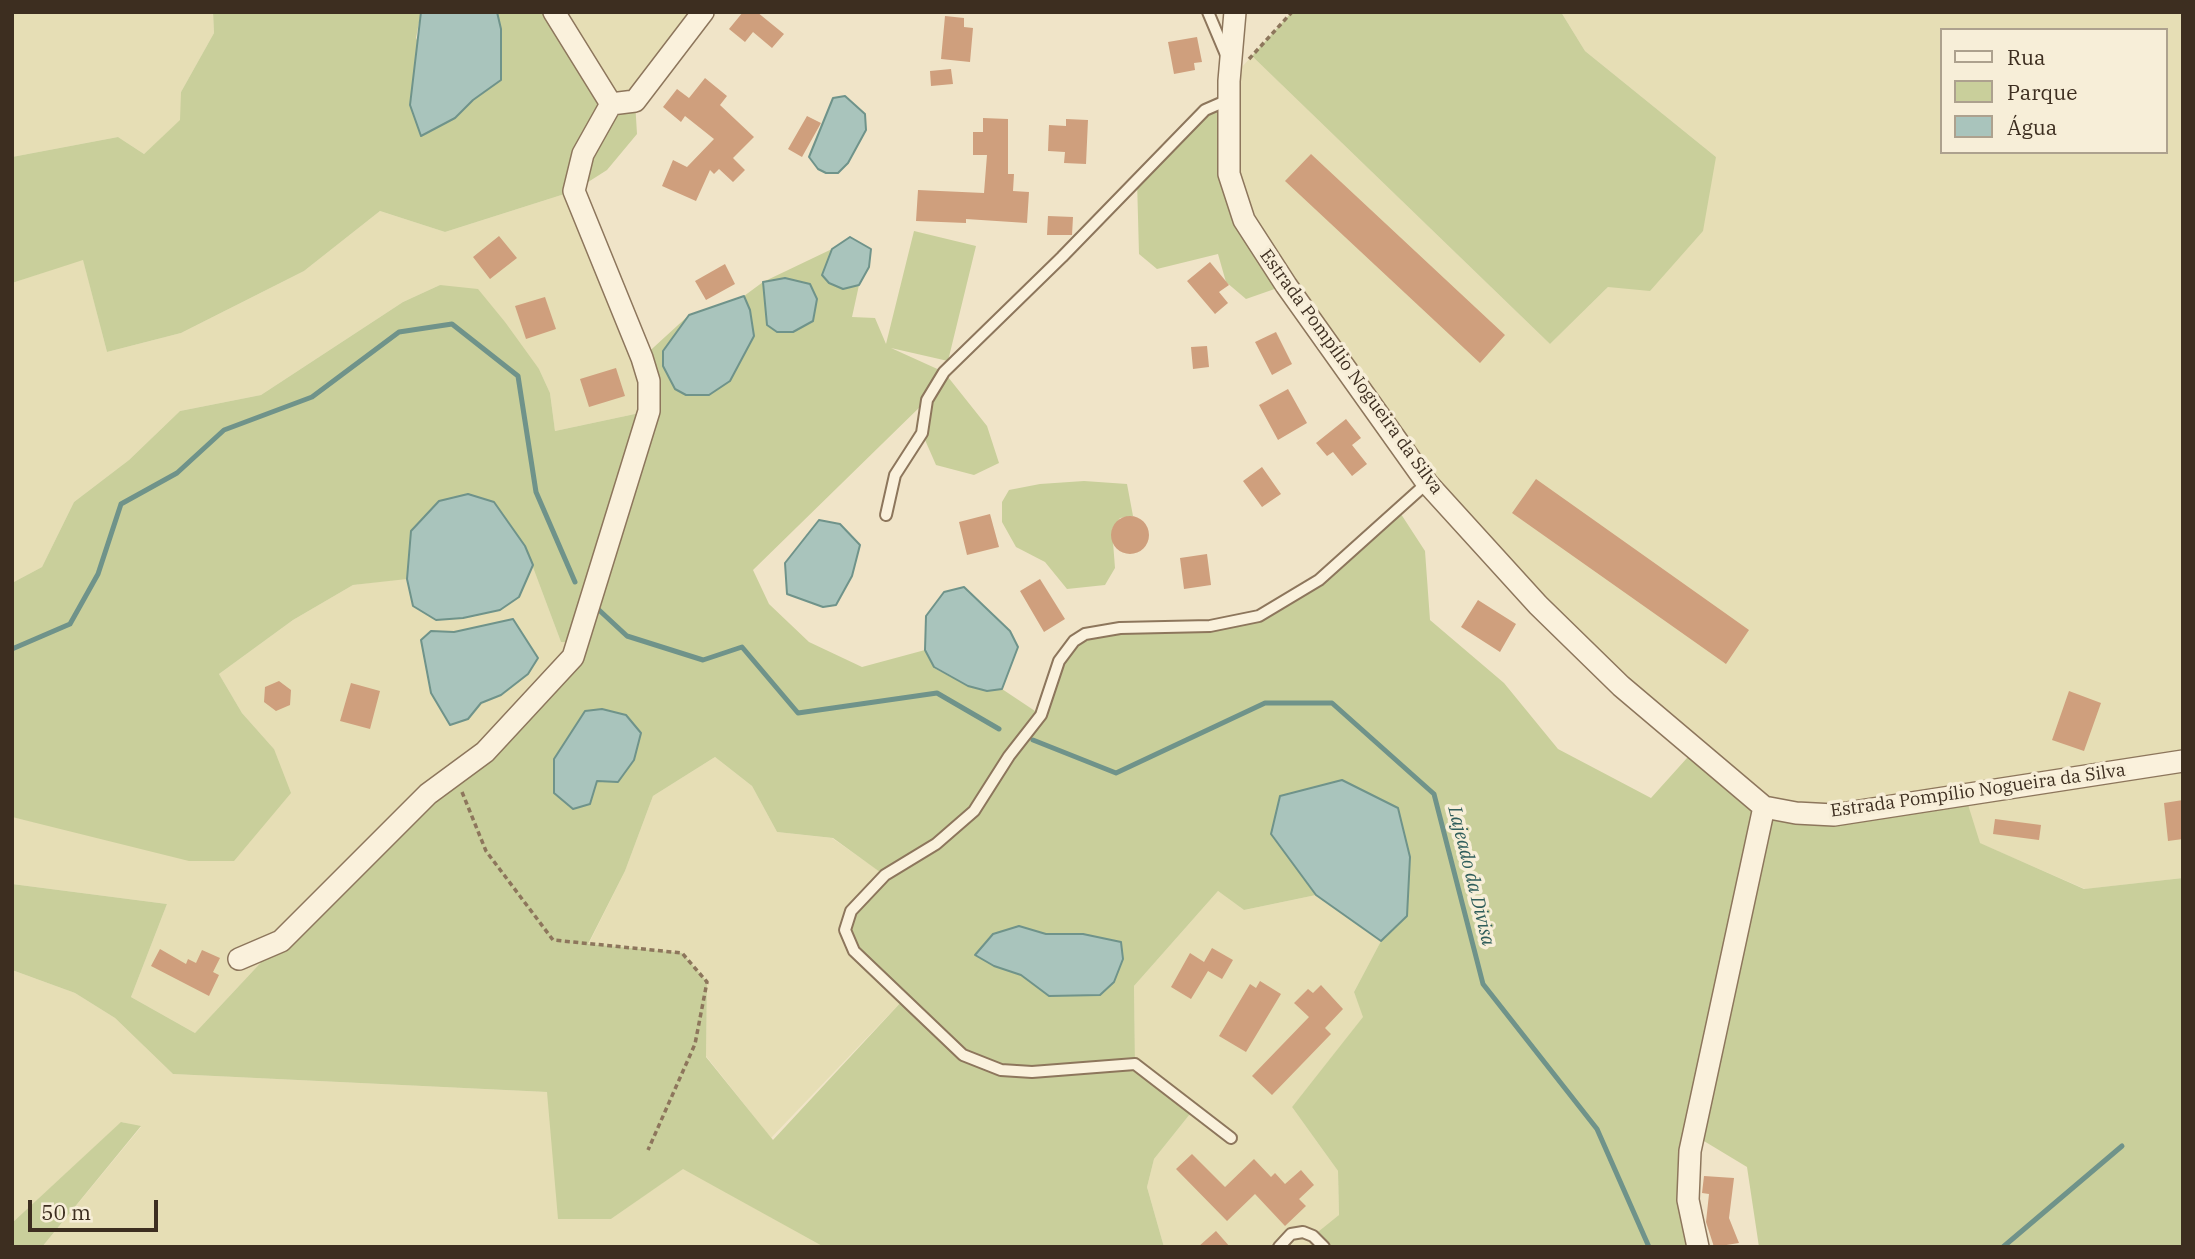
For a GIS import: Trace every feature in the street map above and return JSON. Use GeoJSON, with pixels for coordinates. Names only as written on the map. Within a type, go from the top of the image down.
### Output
{"type":"FeatureCollection","features":[{"type":"Feature","properties":{"kind":"street"},"geometry":{"type":"LineString","coordinates":[[554,12],[611,104]]}},
{"type":"Feature","properties":{"kind":"street"},"geometry":{"type":"LineString","coordinates":[[611,104],[635,101],[703,12]]}},
{"type":"Feature","properties":{"kind":"street","name":"Estrada Pompílio Nogueira da Silva"},"geometry":{"type":"LineString","coordinates":[[1235,12],[1229,81],[1229,174],[1244,220],[1286,285],[1427,483],[1538,605],[1621,686],[1764,807],[1796,813],[1834,815],[2183,761]]}},
{"type":"Feature","properties":{"kind":"street"},"geometry":{"type":"LineString","coordinates":[[239,959],[281,942],[428,794],[485,752],[573,657],[587,621],[606,543],[649,411],[649,381],[642,358],[574,191],[583,154],[611,104]]}},
{"type":"Feature","properties":{"kind":"street"},"geometry":{"type":"LineString","coordinates":[[1698,1247],[1688,1200],[1690,1151],[1764,807]]}},
{"type":"Feature","properties":{"kind":"lane"},"geometry":{"type":"LineString","coordinates":[[886,515],[895,475],[922,433],[927,400],[944,372],[1062,257],[1205,110],[1229,81],[1208,12]]}},
{"type":"Feature","properties":{"kind":"lane"},"geometry":{"type":"LineString","coordinates":[[1231,1138],[1135,1064],[1032,1072],[1001,1070],[963,1055],[854,951],[845,930],[851,911],[885,875],[936,844],[974,811],[1009,756],[1041,715],[1059,661],[1074,641],[1085,634],[1119,628],[1210,626],[1258,616],[1319,580],[1427,483]]}},
{"type":"Feature","properties":{"kind":"lane"},"geometry":{"type":"LineString","coordinates":[[1279,1247],[1291,1234],[1303,1232],[1313,1236],[1324,1247]]}},
{"type":"Feature","properties":{"kind":"path"},"geometry":{"type":"LineString","coordinates":[[1229,81],[1292,12]]}},
{"type":"Feature","properties":{"kind":"path"},"geometry":{"type":"LineString","coordinates":[[455,774],[486,851],[553,940],[682,953],[707,982],[695,1044],[648,1150]]}},
{"type":"Feature","properties":{"kind":"shaded area"},"geometry":{"type":"Polygon","coordinates":[[[12,12],[213,12],[214,33],[181,92],[181,120],[144,154],[118,137],[12,157],[12,12]]]}},
{"type":"Feature","properties":{"kind":"shaded area"},"geometry":{"type":"Polygon","coordinates":[[[554,12],[703,12],[635,101],[611,104],[554,12]]]}},
{"type":"Feature","properties":{"kind":"shaded area"},"geometry":{"type":"Polygon","coordinates":[[[1561,12],[2183,12],[2183,878],[2085,889],[1979,843],[1834,815],[1764,807],[1621,686],[1427,483],[1244,220],[1229,81],[1252,56],[1550,344],[1608,287],[1716,157],[1585,51],[1561,12]]]}},
{"type":"Feature","properties":{"kind":"shaded area"},"geometry":{"type":"Polygon","coordinates":[[[574,191],[649,411],[555,431],[550,393],[539,369],[440,285],[403,302],[261,395],[180,411],[129,460],[74,502],[42,567],[12,583],[12,283],[83,259],[107,352],[181,333],[304,271],[380,211],[445,232],[574,191]]]}},
{"type":"Feature","properties":{"kind":"shaded area"},"geometry":{"type":"Polygon","coordinates":[[[525,546],[561,642],[578,643],[573,657],[281,941],[195,1033],[131,997],[167,904],[12,884],[12,817],[89,834],[274,749],[242,713],[219,674],[293,620],[353,585],[407,578],[525,546]]]}},
{"type":"Feature","properties":{"kind":"shaded area"},"geometry":{"type":"Polygon","coordinates":[[[715,757],[752,786],[777,832],[832,838],[885,875],[903,1000],[771,1138],[706,1056],[707,983],[606,947],[588,945],[625,871],[653,796],[715,757]]]}},
{"type":"Feature","properties":{"kind":"shaded area"},"geometry":{"type":"Polygon","coordinates":[[[1218,891],[1244,910],[1316,895],[1381,941],[1354,992],[1364,1017],[1292,1107],[1338,1171],[1339,1215],[1324,1247],[1164,1247],[1147,1187],[1154,1159],[1194,1109],[1135,1064],[1134,986],[1218,891]]]}},
{"type":"Feature","properties":{"kind":"shaded area"},"geometry":{"type":"Polygon","coordinates":[[[12,970],[75,993],[115,1018],[173,1074],[547,1092],[611,1219],[683,1168],[824,1247],[42,1247],[141,1127],[122,1122],[12,1223],[12,970]]]}},
{"type":"Feature","properties":{"kind":"green space"},"geometry":{"type":"Polygon","coordinates":[[[213,12],[421,12],[416,38],[455,118],[473,100],[500,80],[501,29],[497,12],[554,12],[611,104],[635,101],[637,134],[607,170],[574,191],[445,232],[380,211],[304,271],[181,333],[107,352],[83,260],[12,283],[12,157],[118,137],[144,154],[180,120],[181,92],[214,33],[213,12]]]}},
{"type":"Feature","properties":{"kind":"green space"},"geometry":{"type":"Polygon","coordinates":[[[1292,12],[1561,12],[1585,51],[1716,157],[1703,231],[1650,291],[1608,287],[1550,344],[1252,56],[1292,12]]]}},
{"type":"Feature","properties":{"kind":"green space"},"geometry":{"type":"Polygon","coordinates":[[[1228,100],[1229,174],[1286,285],[1246,299],[1226,282],[1218,254],[1157,269],[1139,254],[1137,180],[1205,110],[1228,100]]]}},
{"type":"Feature","properties":{"kind":"green space"},"geometry":{"type":"Polygon","coordinates":[[[914,231],[976,246],[948,361],[891,348],[944,372],[987,426],[999,463],[974,475],[936,465],[922,433],[926,401],[753,570],[769,604],[809,642],[862,667],[925,650],[934,668],[968,686],[987,691],[1002,689],[1041,715],[1059,661],[1085,634],[1210,626],[1271,609],[1319,580],[1399,511],[1425,551],[1430,620],[1504,683],[1558,749],[1651,798],[1696,748],[1764,807],[1796,813],[1965,795],[1980,843],[2084,889],[2183,878],[2183,1247],[1759,1247],[1747,1167],[1694,1135],[1698,1247],[1324,1247],[1313,1236],[1339,1215],[1338,1171],[1292,1107],[1363,1017],[1354,992],[1381,941],[1407,916],[1272,834],[1316,895],[1244,910],[1218,891],[1134,986],[1135,1064],[1194,1109],[1154,1159],[1147,1187],[1164,1247],[824,1247],[683,1169],[611,1219],[558,1219],[547,1092],[173,1074],[115,1018],[75,993],[12,970],[12,884],[167,904],[131,997],[195,1033],[281,941],[485,752],[577,643],[561,642],[525,546],[468,494],[440,501],[411,531],[407,579],[353,585],[293,620],[219,674],[242,713],[274,749],[291,793],[234,861],[189,861],[12,817],[12,583],[42,567],[74,502],[129,460],[180,411],[261,395],[403,302],[440,285],[478,289],[505,322],[539,369],[550,393],[555,431],[649,411],[642,358],[689,315],[744,296],[763,282],[832,249],[823,275],[843,289],[859,285],[852,317],[875,318],[886,344],[914,231]],[[715,757],[653,796],[625,871],[588,944],[682,953],[707,982],[706,1057],[773,1140],[903,1000],[848,941],[851,911],[884,875],[833,838],[777,832],[752,786],[715,757]]]}},
{"type":"Feature","properties":{"kind":"green space"},"geometry":{"type":"Polygon","coordinates":[[[1084,481],[1127,484],[1133,516],[1120,518],[1112,529],[1115,568],[1105,585],[1067,589],[1045,562],[1016,547],[1002,522],[1002,502],[1009,490],[1040,484],[1084,481]]]}},
{"type":"Feature","properties":{"kind":"green space"},"geometry":{"type":"Polygon","coordinates":[[[121,1122],[141,1126],[42,1247],[12,1247],[12,1223],[121,1122]]]}},
{"type":"Feature","properties":{"kind":"water"},"geometry":{"type":"Polygon","coordinates":[[[421,12],[497,12],[501,29],[501,80],[473,100],[455,118],[421,136],[410,105],[421,12]]]}},
{"type":"Feature","properties":{"kind":"water"},"geometry":{"type":"Polygon","coordinates":[[[845,96],[865,114],[866,130],[848,163],[838,173],[826,173],[818,169],[809,157],[833,98],[845,96]]]}},
{"type":"Feature","properties":{"kind":"water"},"geometry":{"type":"Polygon","coordinates":[[[850,237],[871,249],[869,267],[859,285],[843,289],[829,283],[822,275],[832,249],[850,237]]]}},
{"type":"Feature","properties":{"kind":"water"},"geometry":{"type":"Polygon","coordinates":[[[785,278],[810,284],[817,299],[813,321],[793,332],[777,332],[767,325],[763,282],[785,278]]]}},
{"type":"Feature","properties":{"kind":"water"},"geometry":{"type":"Polygon","coordinates":[[[744,296],[750,310],[754,336],[730,381],[709,395],[686,395],[675,389],[663,366],[663,351],[689,315],[744,296]]]}},
{"type":"Feature","properties":{"kind":"water"},"geometry":{"type":"Polygon","coordinates":[[[468,494],[494,502],[525,546],[533,565],[519,597],[500,610],[463,618],[436,620],[413,606],[407,579],[411,531],[439,501],[468,494]]]}},
{"type":"Feature","properties":{"kind":"water"},"geometry":{"type":"Polygon","coordinates":[[[819,520],[840,524],[860,545],[852,576],[836,605],[823,607],[787,594],[785,563],[819,520]]]}},
{"type":"Feature","properties":{"kind":"water"},"geometry":{"type":"Polygon","coordinates":[[[964,587],[1010,631],[1018,647],[1002,689],[987,691],[968,686],[934,667],[925,650],[926,616],[944,592],[964,587]]]}},
{"type":"Feature","properties":{"kind":"water"},"geometry":{"type":"Polygon","coordinates":[[[513,619],[538,658],[528,674],[501,695],[481,703],[468,719],[450,725],[431,693],[421,640],[431,631],[454,632],[513,619]]]}},
{"type":"Feature","properties":{"kind":"water"},"geometry":{"type":"Polygon","coordinates":[[[602,709],[626,715],[641,733],[634,760],[618,782],[597,781],[590,804],[573,809],[554,793],[554,759],[585,711],[602,709]]]}},
{"type":"Feature","properties":{"kind":"water"},"geometry":{"type":"Polygon","coordinates":[[[1342,780],[1398,808],[1410,857],[1407,916],[1381,941],[1316,895],[1271,834],[1280,796],[1342,780]]]}},
{"type":"Feature","properties":{"kind":"water"},"geometry":{"type":"Polygon","coordinates":[[[1019,926],[1046,934],[1083,934],[1121,942],[1123,959],[1114,982],[1100,995],[1049,996],[1021,975],[994,966],[975,955],[993,934],[1019,926]]]}},
{"type":"Feature","properties":{"kind":"building"},"geometry":{"type":"Polygon","coordinates":[[[743,12],[757,12],[784,34],[772,48],[753,32],[745,42],[729,29],[743,12]]]}},
{"type":"Feature","properties":{"kind":"building"},"geometry":{"type":"Polygon","coordinates":[[[945,16],[964,18],[964,27],[973,28],[970,62],[941,59],[945,16]]]}},
{"type":"Feature","properties":{"kind":"building"},"geometry":{"type":"Polygon","coordinates":[[[1197,37],[1202,62],[1194,63],[1195,70],[1174,74],[1168,42],[1197,37]]]}},
{"type":"Feature","properties":{"kind":"building"},"geometry":{"type":"Polygon","coordinates":[[[951,69],[953,84],[931,86],[930,71],[951,69]]]}},
{"type":"Feature","properties":{"kind":"building"},"geometry":{"type":"Polygon","coordinates":[[[705,78],[727,96],[720,105],[754,137],[733,158],[745,170],[733,182],[719,169],[714,174],[710,170],[696,201],[662,186],[673,160],[687,167],[714,139],[685,116],[681,122],[663,107],[677,89],[689,98],[705,78]]]}},
{"type":"Feature","properties":{"kind":"building"},"geometry":{"type":"Polygon","coordinates":[[[807,116],[821,123],[802,157],[788,149],[807,116]]]}},
{"type":"Feature","properties":{"kind":"building"},"geometry":{"type":"Polygon","coordinates":[[[983,118],[1008,119],[1008,174],[1014,174],[1013,191],[1029,192],[1027,223],[966,219],[966,223],[916,221],[918,190],[984,193],[987,155],[973,155],[973,132],[983,132],[983,118]]]}},
{"type":"Feature","properties":{"kind":"building"},"geometry":{"type":"Polygon","coordinates":[[[1066,119],[1088,120],[1086,164],[1064,163],[1065,152],[1048,151],[1049,125],[1066,126],[1066,119]]]}},
{"type":"Feature","properties":{"kind":"building"},"geometry":{"type":"Polygon","coordinates":[[[1311,154],[1505,335],[1480,363],[1285,181],[1311,154]]]}},
{"type":"Feature","properties":{"kind":"building"},"geometry":{"type":"Polygon","coordinates":[[[1048,216],[1073,217],[1072,235],[1047,235],[1048,216]]]}},
{"type":"Feature","properties":{"kind":"building"},"geometry":{"type":"Polygon","coordinates":[[[499,236],[517,258],[490,279],[473,257],[499,236]]]}},
{"type":"Feature","properties":{"kind":"building"},"geometry":{"type":"Polygon","coordinates":[[[1210,262],[1229,285],[1219,292],[1228,303],[1215,314],[1187,281],[1210,262]]]}},
{"type":"Feature","properties":{"kind":"building"},"geometry":{"type":"Polygon","coordinates":[[[725,264],[735,284],[706,300],[695,281],[725,264]]]}},
{"type":"Feature","properties":{"kind":"building"},"geometry":{"type":"Polygon","coordinates":[[[545,297],[556,329],[526,339],[515,306],[545,297]]]}},
{"type":"Feature","properties":{"kind":"building"},"geometry":{"type":"Polygon","coordinates":[[[1276,332],[1292,364],[1272,375],[1255,342],[1276,332]]]}},
{"type":"Feature","properties":{"kind":"building"},"geometry":{"type":"Polygon","coordinates":[[[1207,346],[1209,367],[1193,369],[1191,347],[1207,346]]]}},
{"type":"Feature","properties":{"kind":"building"},"geometry":{"type":"Polygon","coordinates":[[[616,368],[625,396],[589,407],[580,379],[616,368]]]}},
{"type":"Feature","properties":{"kind":"building"},"geometry":{"type":"Polygon","coordinates":[[[1288,389],[1307,423],[1278,440],[1259,405],[1288,389]]]}},
{"type":"Feature","properties":{"kind":"building"},"geometry":{"type":"Polygon","coordinates":[[[1346,419],[1361,438],[1352,445],[1367,464],[1352,476],[1333,452],[1327,456],[1316,443],[1346,419]]]}},
{"type":"Feature","properties":{"kind":"building"},"geometry":{"type":"Polygon","coordinates":[[[1262,467],[1281,494],[1262,507],[1243,481],[1262,467]]]}},
{"type":"Feature","properties":{"kind":"building"},"geometry":{"type":"Polygon","coordinates":[[[1536,479],[1749,630],[1726,664],[1512,513],[1536,479]]]}},
{"type":"Feature","properties":{"kind":"building"},"geometry":{"type":"Polygon","coordinates":[[[990,514],[999,547],[967,555],[959,522],[990,514]]]}},
{"type":"Feature","properties":{"kind":"building"},"geometry":{"type":"Polygon","coordinates":[[[1130,516],[1143,522],[1149,535],[1143,548],[1130,554],[1117,548],[1111,535],[1117,522],[1130,516]]]}},
{"type":"Feature","properties":{"kind":"building"},"geometry":{"type":"Polygon","coordinates":[[[1207,554],[1211,585],[1184,589],[1180,558],[1207,554]]]}},
{"type":"Feature","properties":{"kind":"building"},"geometry":{"type":"Polygon","coordinates":[[[1040,579],[1065,619],[1044,632],[1020,591],[1040,579]]]}},
{"type":"Feature","properties":{"kind":"building"},"geometry":{"type":"Polygon","coordinates":[[[1478,600],[1516,624],[1500,652],[1461,627],[1478,600]]]}},
{"type":"Feature","properties":{"kind":"building"},"geometry":{"type":"Polygon","coordinates":[[[279,681],[291,690],[290,705],[276,711],[264,702],[265,687],[279,681]]]}},
{"type":"Feature","properties":{"kind":"building"},"geometry":{"type":"Polygon","coordinates":[[[351,683],[380,691],[370,729],[340,721],[351,683]]]}},
{"type":"Feature","properties":{"kind":"building"},"geometry":{"type":"Polygon","coordinates":[[[2069,691],[2101,703],[2084,751],[2052,740],[2069,691]]]}},
{"type":"Feature","properties":{"kind":"building"},"geometry":{"type":"Polygon","coordinates":[[[2183,800],[2183,839],[2168,841],[2164,803],[2183,800]]]}},
{"type":"Feature","properties":{"kind":"building"},"geometry":{"type":"Polygon","coordinates":[[[1995,819],[2041,825],[2039,840],[1993,834],[1995,819]]]}},
{"type":"Feature","properties":{"kind":"building"},"geometry":{"type":"Polygon","coordinates":[[[1212,948],[1233,960],[1222,979],[1208,971],[1191,999],[1171,987],[1190,953],[1204,962],[1212,948]]]}},
{"type":"Feature","properties":{"kind":"building"},"geometry":{"type":"Polygon","coordinates":[[[160,949],[186,964],[188,959],[196,963],[202,950],[220,958],[213,972],[219,975],[209,996],[151,966],[160,949]]]}},
{"type":"Feature","properties":{"kind":"building"},"geometry":{"type":"Polygon","coordinates":[[[1260,981],[1281,994],[1246,1052],[1219,1036],[1250,984],[1256,988],[1260,981]]]}},
{"type":"Feature","properties":{"kind":"building"},"geometry":{"type":"Polygon","coordinates":[[[1321,985],[1343,1009],[1325,1028],[1331,1034],[1272,1095],[1252,1076],[1309,1017],[1294,1003],[1308,989],[1313,993],[1321,985]]]}},
{"type":"Feature","properties":{"kind":"building"},"geometry":{"type":"Polygon","coordinates":[[[1192,1154],[1225,1187],[1254,1159],[1271,1177],[1275,1173],[1285,1184],[1301,1170],[1314,1185],[1299,1199],[1306,1206],[1285,1226],[1255,1194],[1227,1221],[1176,1169],[1192,1154]]]}},
{"type":"Feature","properties":{"kind":"building"},"geometry":{"type":"Polygon","coordinates":[[[1704,1176],[1734,1178],[1729,1218],[1739,1243],[1714,1247],[1706,1222],[1709,1194],[1702,1193],[1704,1176]]]}},
{"type":"Feature","properties":{"kind":"building"},"geometry":{"type":"Polygon","coordinates":[[[1216,1231],[1230,1247],[1198,1247],[1216,1231]]]}},
{"type":"Feature","properties":{"kind":"waterway","name":"Lajeado da Divisa"},"geometry":{"type":"LineString","coordinates":[[12,649],[70,624],[98,574],[121,504],[177,473],[224,430],[312,397],[399,332],[452,324],[518,376],[536,492],[575,582]]}},
{"type":"Feature","properties":{"kind":"waterway","name":"Lajeado da Divisa"},"geometry":{"type":"LineString","coordinates":[[599,610],[627,636],[703,660],[742,647],[798,713],[937,693],[999,729]]}},
{"type":"Feature","properties":{"kind":"waterway","name":"Lajeado da Divisa"},"geometry":{"type":"LineString","coordinates":[[1033,740],[1116,773],[1265,703],[1332,703],[1434,794],[1483,984],[1597,1129],[1649,1247]]}},
{"type":"Feature","properties":{"kind":"waterway"},"geometry":{"type":"LineString","coordinates":[[2003,1247],[2122,1146]]}}]}
